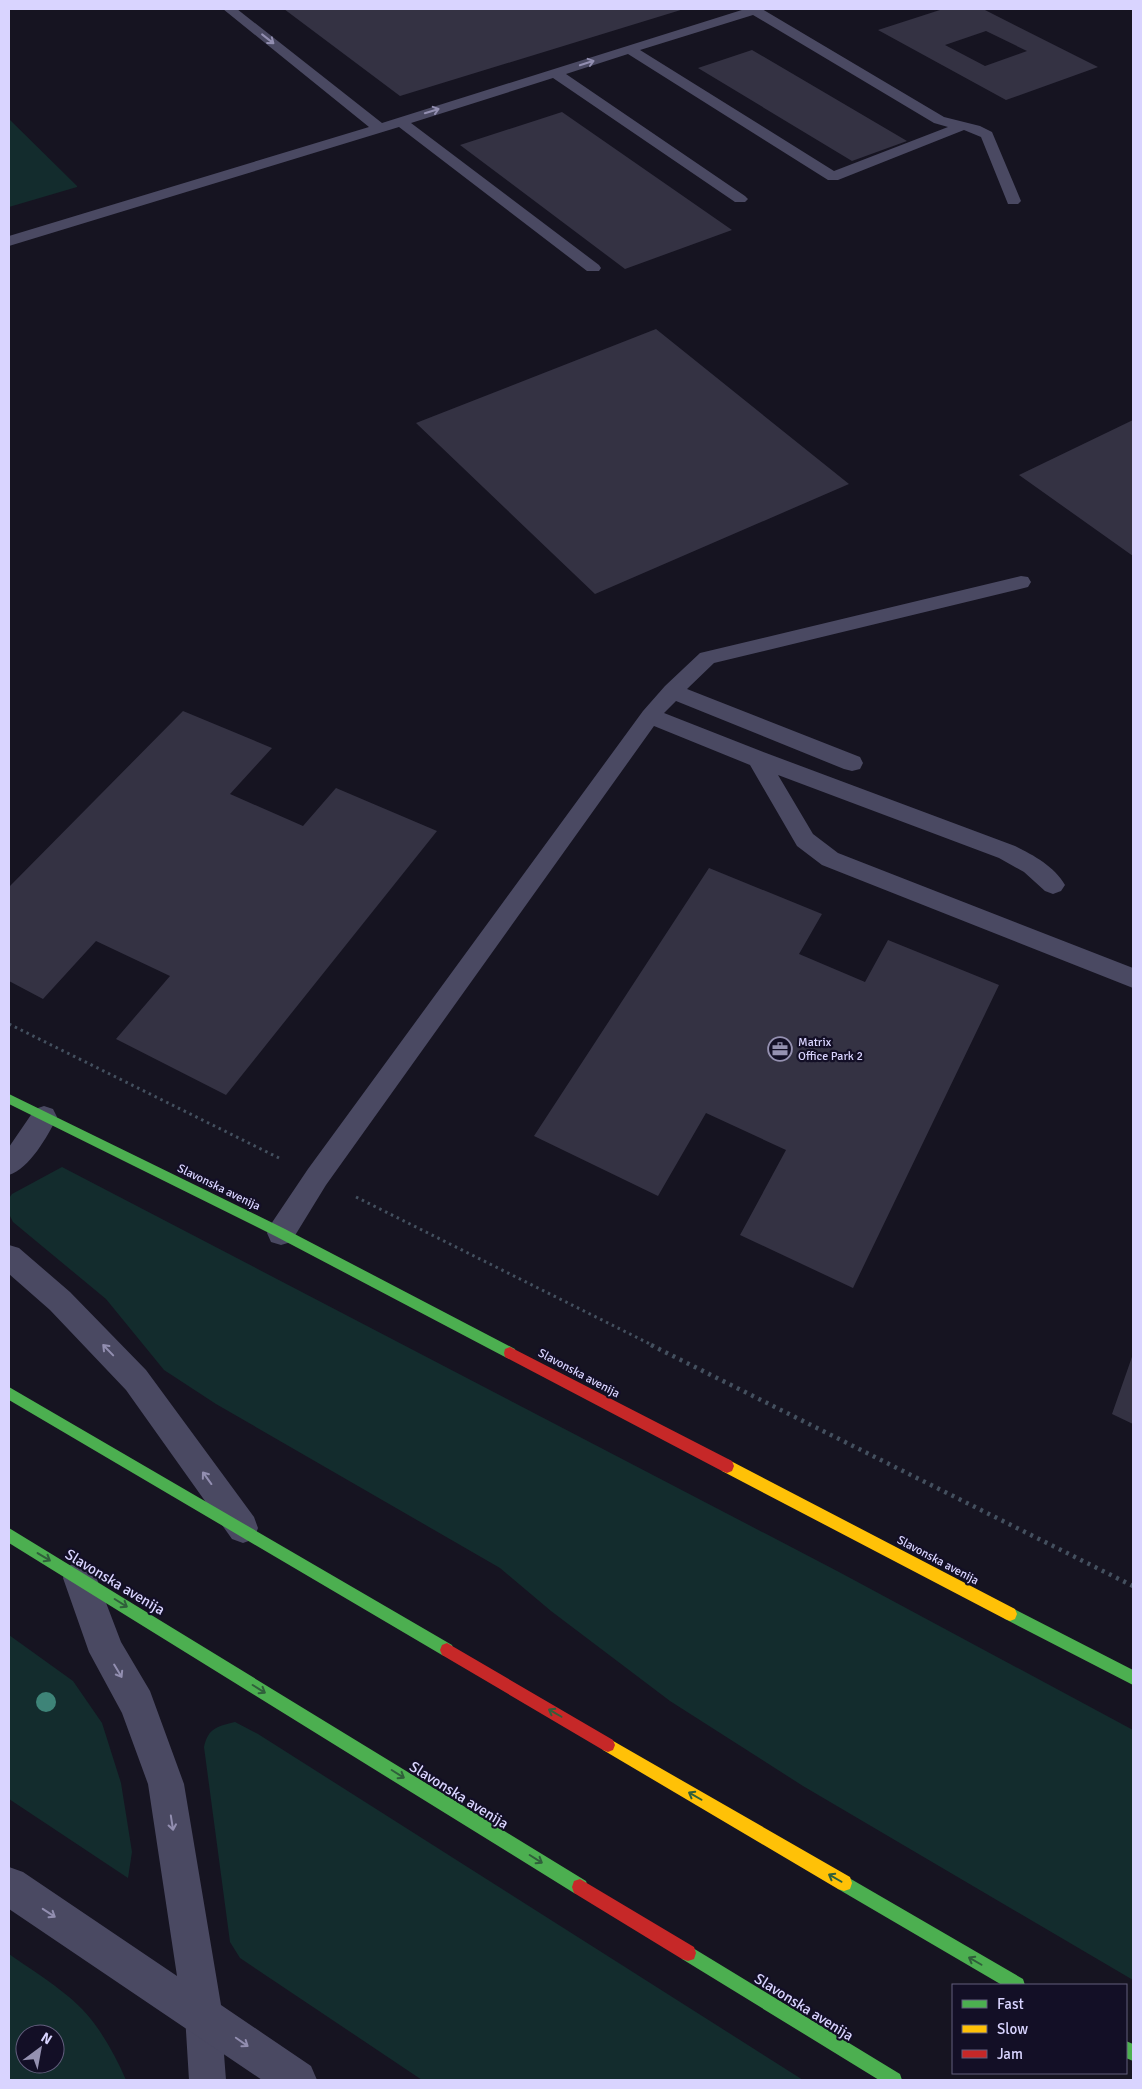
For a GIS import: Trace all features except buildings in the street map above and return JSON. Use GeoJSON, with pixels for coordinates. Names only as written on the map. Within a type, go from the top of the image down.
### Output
{"type":"FeatureCollection","features":[{"type":"Feature","properties":{"kind":"main road","name":"Slavonska avenija"},"geometry":{"type":"LineString","coordinates":[[9,1099],[281,1233],[1133,1678]]}},
{"type":"Feature","properties":{"kind":"main road"},"geometry":{"type":"LineString","coordinates":[[9,1393],[1015,1984]]}},
{"type":"Feature","properties":{"kind":"main road","name":"Slavonska avenija"},"geometry":{"type":"LineString","coordinates":[[9,1536],[894,2080]]}},
{"type":"Feature","properties":{"kind":"street"},"geometry":{"type":"LineString","coordinates":[[80,1578],[107,1652],[137,1704],[166,1784],[203,2015]]}},
{"type":"Feature","properties":{"kind":"street"},"geometry":{"type":"LineString","coordinates":[[9,1886],[297,2080]]}},
{"type":"Feature","properties":{"kind":"lane"},"geometry":{"type":"LineString","coordinates":[[229,9],[380,128]]}},
{"type":"Feature","properties":{"kind":"lane"},"geometry":{"type":"LineString","coordinates":[[9,241],[400,122],[753,9],[939,120],[988,135],[1013,201]]}},
{"type":"Feature","properties":{"kind":"lane"},"geometry":{"type":"LineString","coordinates":[[629,49],[833,177],[962,126]]}},
{"type":"Feature","properties":{"kind":"lane"},"geometry":{"type":"LineString","coordinates":[[555,73],[740,199]]}},
{"type":"Feature","properties":{"kind":"lane"},"geometry":{"type":"LineString","coordinates":[[400,122],[593,268]]}},
{"type":"Feature","properties":{"kind":"lane"},"geometry":{"type":"LineString","coordinates":[[281,1233],[317,1177],[650,716],[672,691],[706,658],[1021,582]]}},
{"type":"Feature","properties":{"kind":"lane"},"geometry":{"type":"LineString","coordinates":[[672,691],[852,764]]}},
{"type":"Feature","properties":{"kind":"lane"},"geometry":{"type":"LineString","coordinates":[[650,716],[758,759],[1007,852],[1030,864],[1046,876],[1053,885]]}},
{"type":"Feature","properties":{"kind":"lane"},"geometry":{"type":"LineString","coordinates":[[758,759],[805,840],[830,859],[1133,978]]}},
{"type":"Feature","properties":{"kind":"lane"},"geometry":{"type":"LineString","coordinates":[[9,1164],[20,1153],[44,1117]]}},
{"type":"Feature","properties":{"kind":"lane"},"geometry":{"type":"LineString","coordinates":[[9,1257],[60,1301],[136,1380],[246,1532]]}},
{"type":"Feature","properties":{"kind":"lane"},"geometry":{"type":"LineString","coordinates":[[203,2015],[208,2080]]}},
{"type":"Feature","properties":{"kind":"path"},"geometry":{"type":"LineString","coordinates":[[9,1024],[1133,1586]]}},
{"type":"Feature","properties":{"kind":"green space"},"geometry":{"type":"Polygon","coordinates":[[[9,119],[77,186],[77,187],[9,207],[9,119]]]}},
{"type":"Feature","properties":{"kind":"green space"},"geometry":{"type":"Polygon","coordinates":[[[62,1167],[839,1572],[1133,1730],[1133,1980],[803,1786],[670,1701],[551,1611],[500,1568],[216,1404],[164,1370],[106,1299],[13,1222],[9,1214],[9,1198],[12,1194],[62,1167]]]}},
{"type":"Feature","properties":{"kind":"green space"},"geometry":{"type":"Polygon","coordinates":[[[9,1635],[73,1681],[102,1723],[121,1783],[132,1852],[128,1878],[9,1799],[9,1635]]]}},
{"type":"Feature","properties":{"kind":"green space"},"geometry":{"type":"Polygon","coordinates":[[[235,1722],[258,1734],[803,2080],[422,2080],[240,1958],[230,1942],[204,1747],[211,1732],[235,1722]]]}},
{"type":"Feature","properties":{"kind":"green space"},"geometry":{"type":"Polygon","coordinates":[[[9,1954],[62,1991],[78,2005],[109,2046],[126,2080],[9,2080],[9,1954]]]}},
{"type":"Feature","properties":{"kind":"traffic: fast"},"geometry":{"type":"LineString","coordinates":[[9,1099],[281,1233],[510,1353]]}},
{"type":"Feature","properties":{"kind":"traffic: fast"},"geometry":{"type":"LineString","coordinates":[[9,1393],[447,1650]]}},
{"type":"Feature","properties":{"kind":"traffic: fast"},"geometry":{"type":"LineString","coordinates":[[9,1535],[580,1887]]}},
{"type":"Feature","properties":{"kind":"traffic: fast"},"geometry":{"type":"LineString","coordinates":[[1010,1614],[1133,1678]]}},
{"type":"Feature","properties":{"kind":"traffic: fast"},"geometry":{"type":"LineString","coordinates":[[844,1883],[1015,1984]]}},
{"type":"Feature","properties":{"kind":"traffic: fast"},"geometry":{"type":"LineString","coordinates":[[688,1953],[894,2080]]}},
{"type":"Feature","properties":{"kind":"traffic: fast"},"geometry":{"type":"LineString","coordinates":[[1127,2050],[1133,2053]]}},
{"type":"Feature","properties":{"kind":"traffic: slow"},"geometry":{"type":"LineString","coordinates":[[727,1466],[1010,1614]]}},
{"type":"Feature","properties":{"kind":"traffic: slow"},"geometry":{"type":"LineString","coordinates":[[608,1745],[844,1883]]}},
{"type":"Feature","properties":{"kind":"traffic: jam"},"geometry":{"type":"LineString","coordinates":[[510,1353],[727,1466]]}},
{"type":"Feature","properties":{"kind":"traffic: jam"},"geometry":{"type":"LineString","coordinates":[[447,1650],[608,1745]]}},
{"type":"Feature","properties":{"kind":"traffic: jam"},"geometry":{"type":"LineString","coordinates":[[580,1887],[688,1953]]}},
{"type":"Feature","properties":{"kind":"place","name":"Matrix Office Park 2"},"geometry":{"type":"Point","coordinates":[780,1049]}}]}
